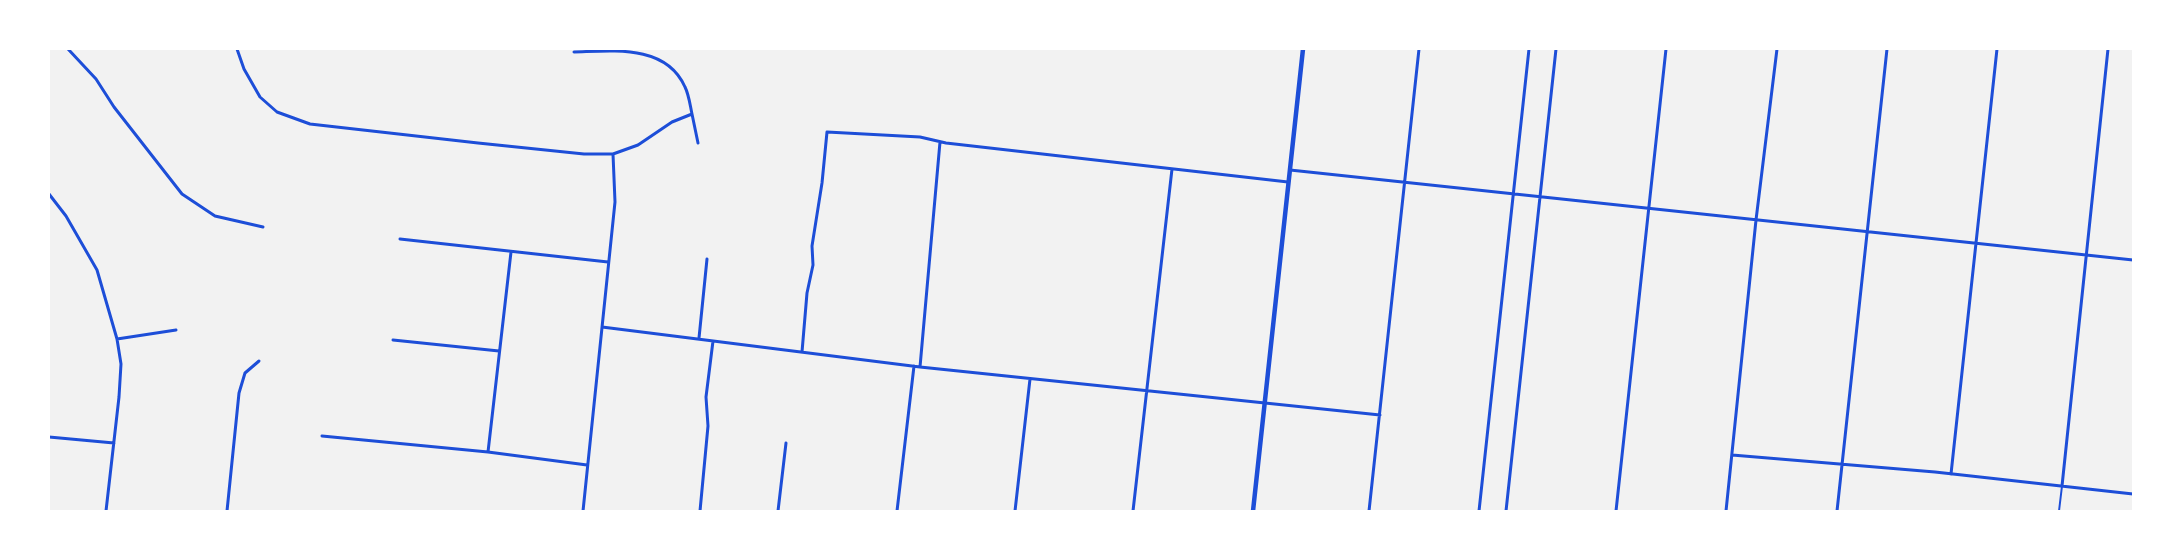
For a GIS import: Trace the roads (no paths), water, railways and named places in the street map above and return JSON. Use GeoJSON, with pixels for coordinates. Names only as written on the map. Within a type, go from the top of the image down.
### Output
{"type":"FeatureCollection","features":[{"type":"Feature","properties":{"kind":"street"},"geometry":{"type":"LineString","coordinates":[[68,49],[96,79],[114,107],[182,194],[215,216],[263,227]]}},
{"type":"Feature","properties":{"kind":"street"},"geometry":{"type":"LineString","coordinates":[[237,49],[244,69],[260,96],[277,112],[310,124],[584,154],[613,154],[638,145],[672,122],[692,114]]}},
{"type":"Feature","properties":{"kind":"street"},"geometry":{"type":"LineString","coordinates":[[1253,511],[1303,49]]}},
{"type":"Feature","properties":{"kind":"street"},"geometry":{"type":"LineString","coordinates":[[1369,511],[1419,49]]}},
{"type":"Feature","properties":{"kind":"street"},"geometry":{"type":"LineString","coordinates":[[1479,511],[1529,49]]}},
{"type":"Feature","properties":{"kind":"street"},"geometry":{"type":"LineString","coordinates":[[1506,511],[1556,49]]}},
{"type":"Feature","properties":{"kind":"street"},"geometry":{"type":"LineString","coordinates":[[1616,511],[1666,49]]}},
{"type":"Feature","properties":{"kind":"street"},"geometry":{"type":"LineString","coordinates":[[1726,511],[1756,220],[1777,49]]}},
{"type":"Feature","properties":{"kind":"street"},"geometry":{"type":"LineString","coordinates":[[1837,511],[1887,49]]}},
{"type":"Feature","properties":{"kind":"street"},"geometry":{"type":"LineString","coordinates":[[1951,474],[1997,49]]}},
{"type":"Feature","properties":{"kind":"street"},"geometry":{"type":"LineString","coordinates":[[2062,486],[2108,49]]}},
{"type":"Feature","properties":{"kind":"street"},"geometry":{"type":"LineString","coordinates":[[574,52],[641,53],[663,60],[676,74],[685,88],[698,143]]}},
{"type":"Feature","properties":{"kind":"street"},"geometry":{"type":"LineString","coordinates":[[802,352],[807,293],[813,265],[812,246],[822,182],[827,132],[920,138],[940,142],[1288,182]]}},
{"type":"Feature","properties":{"kind":"street"},"geometry":{"type":"LineString","coordinates":[[920,367],[940,142]]}},
{"type":"Feature","properties":{"kind":"street"},"geometry":{"type":"LineString","coordinates":[[582,511],[615,202],[613,154]]}},
{"type":"Feature","properties":{"kind":"street"},"geometry":{"type":"LineString","coordinates":[[1133,511],[1172,168]]}},
{"type":"Feature","properties":{"kind":"street"},"geometry":{"type":"LineString","coordinates":[[1290,170],[2133,260]]}},
{"type":"Feature","properties":{"kind":"street"},"geometry":{"type":"LineString","coordinates":[[49,194],[66,216],[97,270],[117,339],[121,364],[106,511]]}},
{"type":"Feature","properties":{"kind":"street"},"geometry":{"type":"LineString","coordinates":[[400,240],[608,262]]}},
{"type":"Feature","properties":{"kind":"street"},"geometry":{"type":"LineString","coordinates":[[488,452],[511,252]]}},
{"type":"Feature","properties":{"kind":"street"},"geometry":{"type":"LineString","coordinates":[[699,338],[707,259]]}},
{"type":"Feature","properties":{"kind":"street"},"geometry":{"type":"LineString","coordinates":[[602,327],[920,367],[1147,389],[1380,415]]}},
{"type":"Feature","properties":{"kind":"street"},"geometry":{"type":"LineString","coordinates":[[117,339],[176,330]]}},
{"type":"Feature","properties":{"kind":"street"},"geometry":{"type":"LineString","coordinates":[[393,340],[499,351]]}},
{"type":"Feature","properties":{"kind":"street"},"geometry":{"type":"LineString","coordinates":[[700,511],[708,426],[706,397],[713,341]]}},
{"type":"Feature","properties":{"kind":"street"},"geometry":{"type":"LineString","coordinates":[[227,511],[239,392],[245,374],[259,361]]}},
{"type":"Feature","properties":{"kind":"street"},"geometry":{"type":"LineString","coordinates":[[897,511],[914,366]]}},
{"type":"Feature","properties":{"kind":"street"},"geometry":{"type":"LineString","coordinates":[[1015,511],[1030,379]]}},
{"type":"Feature","properties":{"kind":"street"},"geometry":{"type":"LineString","coordinates":[[322,436],[488,452],[587,464]]}},
{"type":"Feature","properties":{"kind":"street"},"geometry":{"type":"LineString","coordinates":[[49,437],[114,443]]}},
{"type":"Feature","properties":{"kind":"street"},"geometry":{"type":"LineString","coordinates":[[778,511],[786,443]]}},
{"type":"Feature","properties":{"kind":"street"},"geometry":{"type":"LineString","coordinates":[[1732,454],[1842,463],[2133,494]]}},
{"type":"Feature","properties":{"kind":"lane"},"geometry":{"type":"LineString","coordinates":[[2059,511],[2062,486]]}}]}
